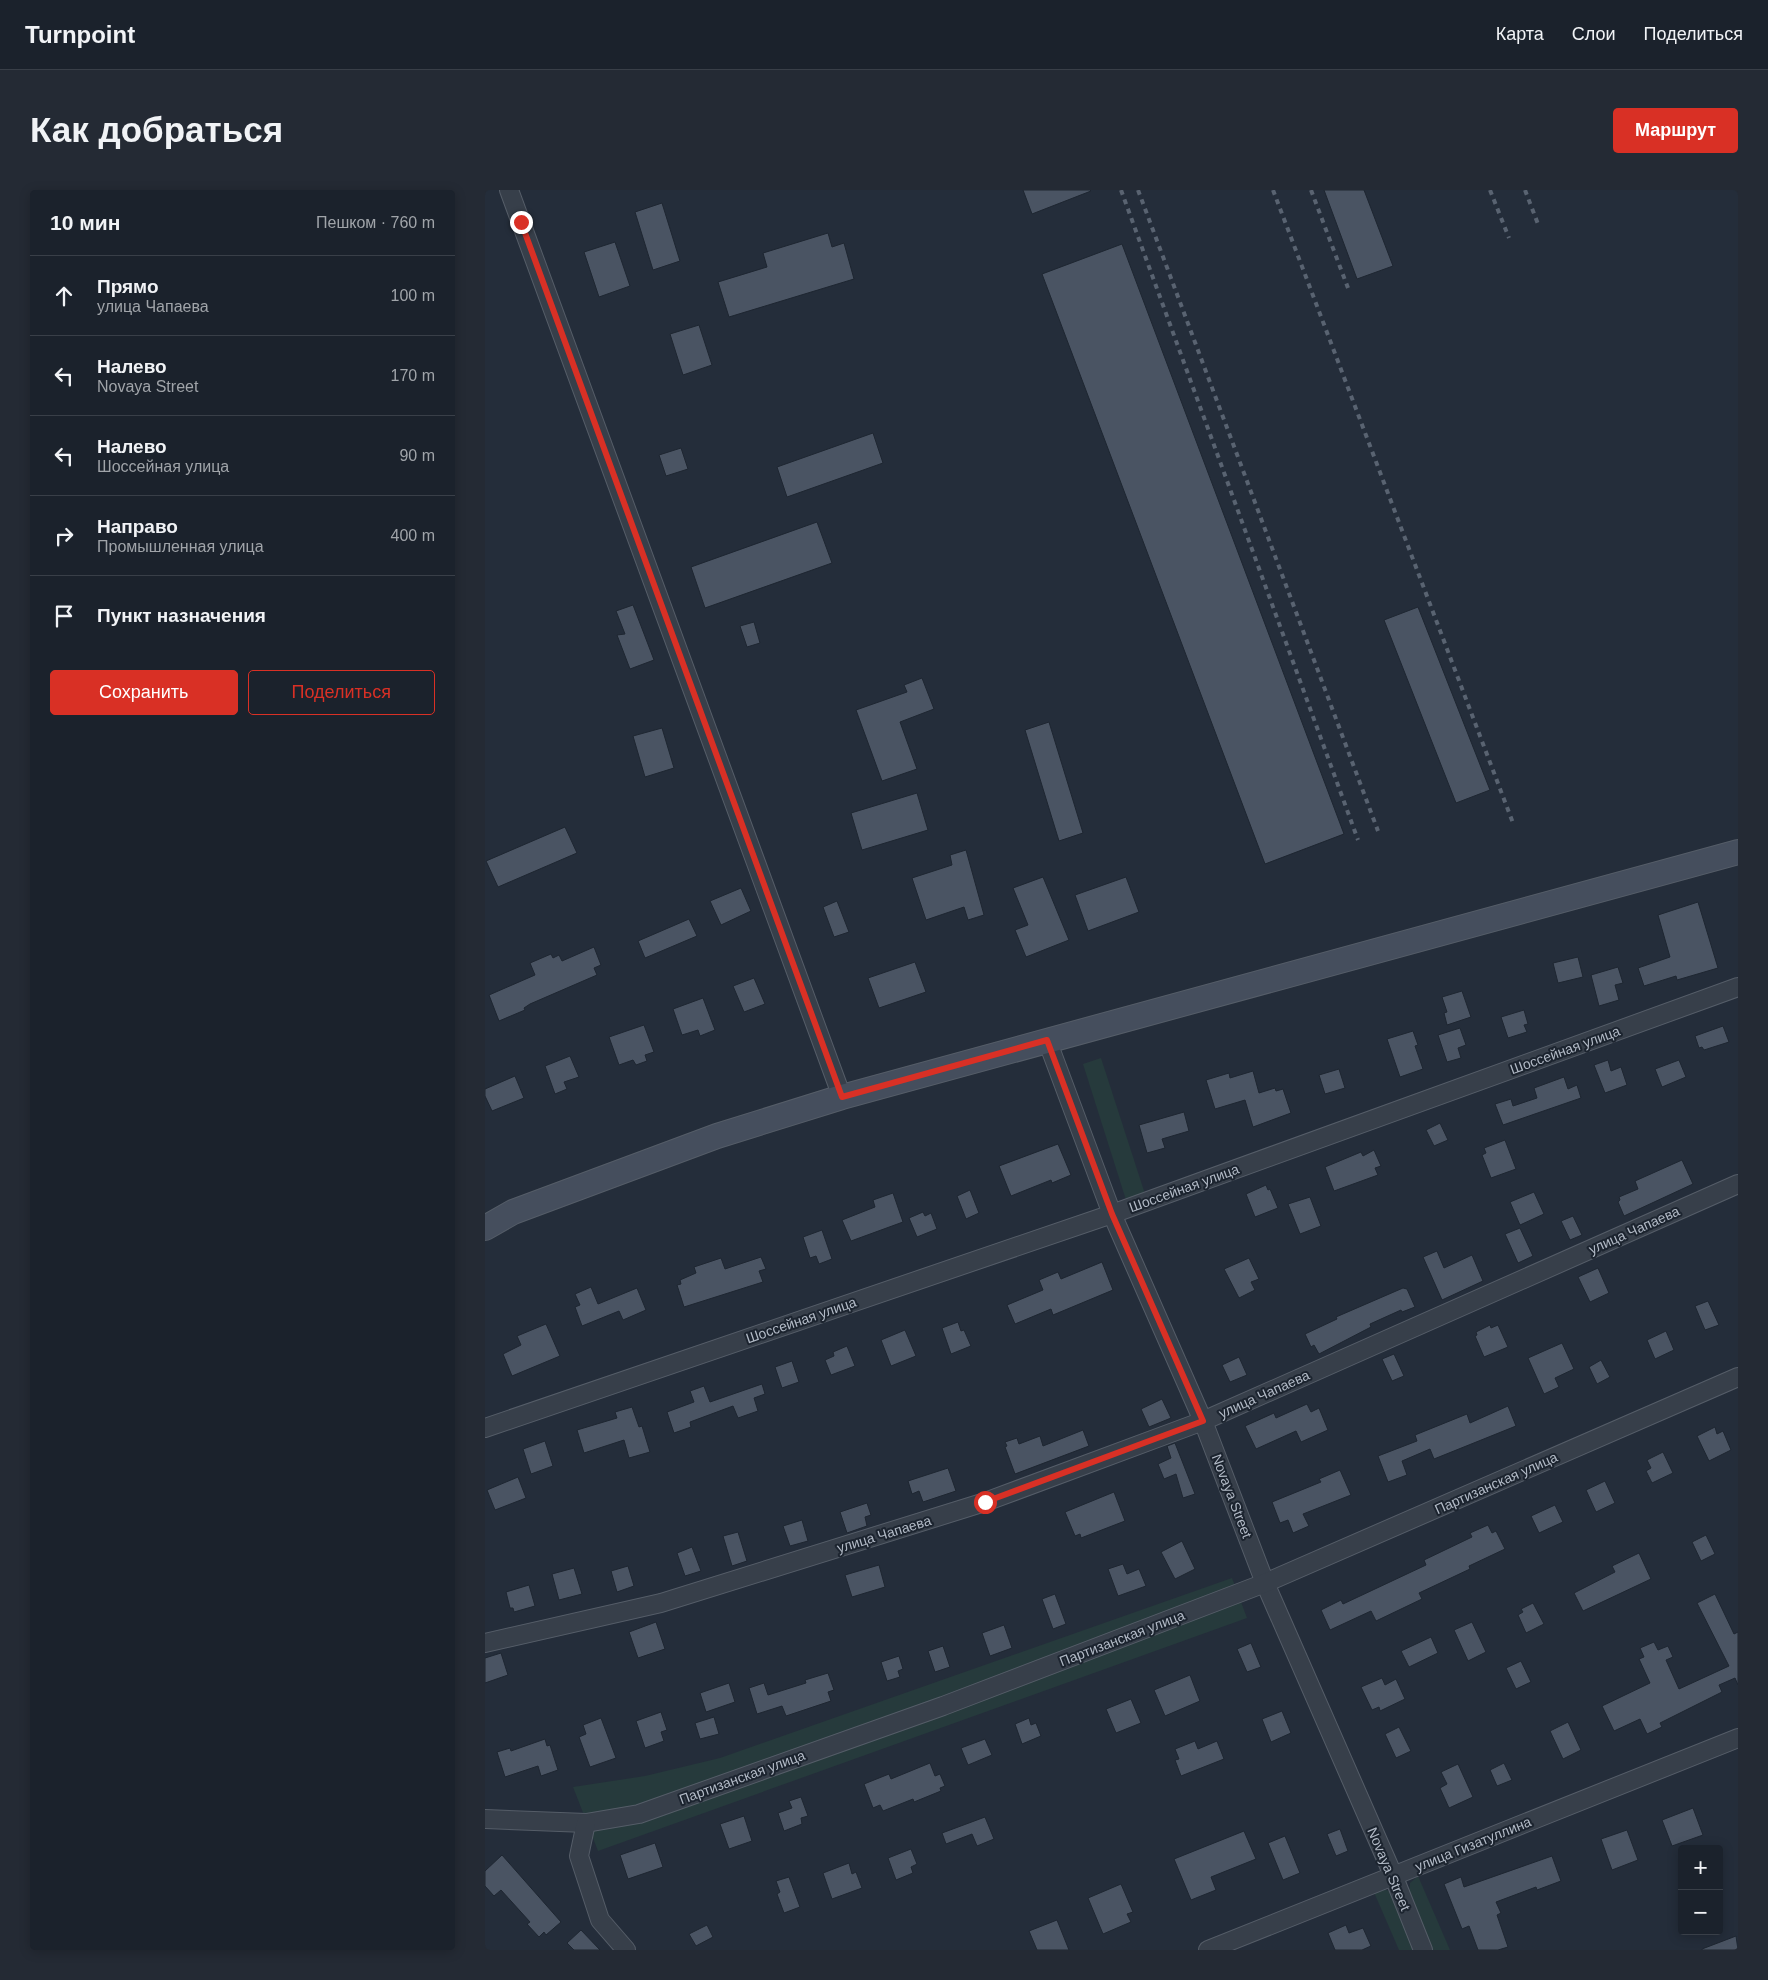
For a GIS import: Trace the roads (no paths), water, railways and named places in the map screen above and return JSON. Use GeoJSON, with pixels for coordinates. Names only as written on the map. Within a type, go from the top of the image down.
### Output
{"type":"FeatureCollection","features":[{"type":"Feature","properties":{"kind":"main road"},"geometry":{"type":"LineString","coordinates":[[485,1228],[513,1212],[717,1136],[842,1097],[1738,852]]}},
{"type":"Feature","properties":{"kind":"street"},"geometry":{"type":"LineString","coordinates":[[509,190],[842,1097]]}},
{"type":"Feature","properties":{"kind":"street","name":"Шоссейная улица"},"geometry":{"type":"LineString","coordinates":[[485,1428],[1112,1214],[1738,987]]}},
{"type":"Feature","properties":{"kind":"street","name":"Novaya Street"},"geometry":{"type":"LineString","coordinates":[[1047,1040],[1112,1214],[1203,1421],[1265,1584],[1393,1875],[1423,1950]]}},
{"type":"Feature","properties":{"kind":"street","name":"улица Чапаева"},"geometry":{"type":"LineString","coordinates":[[485,1642],[670,1600],[985,1502],[1203,1421],[1738,1184]]}},
{"type":"Feature","properties":{"kind":"street","name":"Партизанская улица"},"geometry":{"type":"LineString","coordinates":[[485,1819],[586,1823],[639,1814],[943,1706],[1265,1584],[1738,1377]]}},
{"type":"Feature","properties":{"kind":"street","name":"улица Гизатуллина"},"geometry":{"type":"LineString","coordinates":[[1208,1950],[1738,1738]]}},
{"type":"Feature","properties":{"kind":"street"},"geometry":{"type":"LineString","coordinates":[[586,1823],[579,1856],[600,1920],[626,1950]]}},
{"type":"Feature","properties":{"kind":"railway"},"geometry":{"type":"LineString","coordinates":[[1121,190],[1358,840]]}},
{"type":"Feature","properties":{"kind":"railway"},"geometry":{"type":"LineString","coordinates":[[1138,190],[1378,831]]}},
{"type":"Feature","properties":{"kind":"railway"},"geometry":{"type":"LineString","coordinates":[[1273,190],[1513,823]]}},
{"type":"Feature","properties":{"kind":"railway"},"geometry":{"type":"LineString","coordinates":[[1311,190],[1348,288]]}},
{"type":"Feature","properties":{"kind":"railway"},"geometry":{"type":"LineString","coordinates":[[1490,190],[1509,238]]}},
{"type":"Feature","properties":{"kind":"railway"},"geometry":{"type":"LineString","coordinates":[[1525,190],[1538,224]]}}]}
